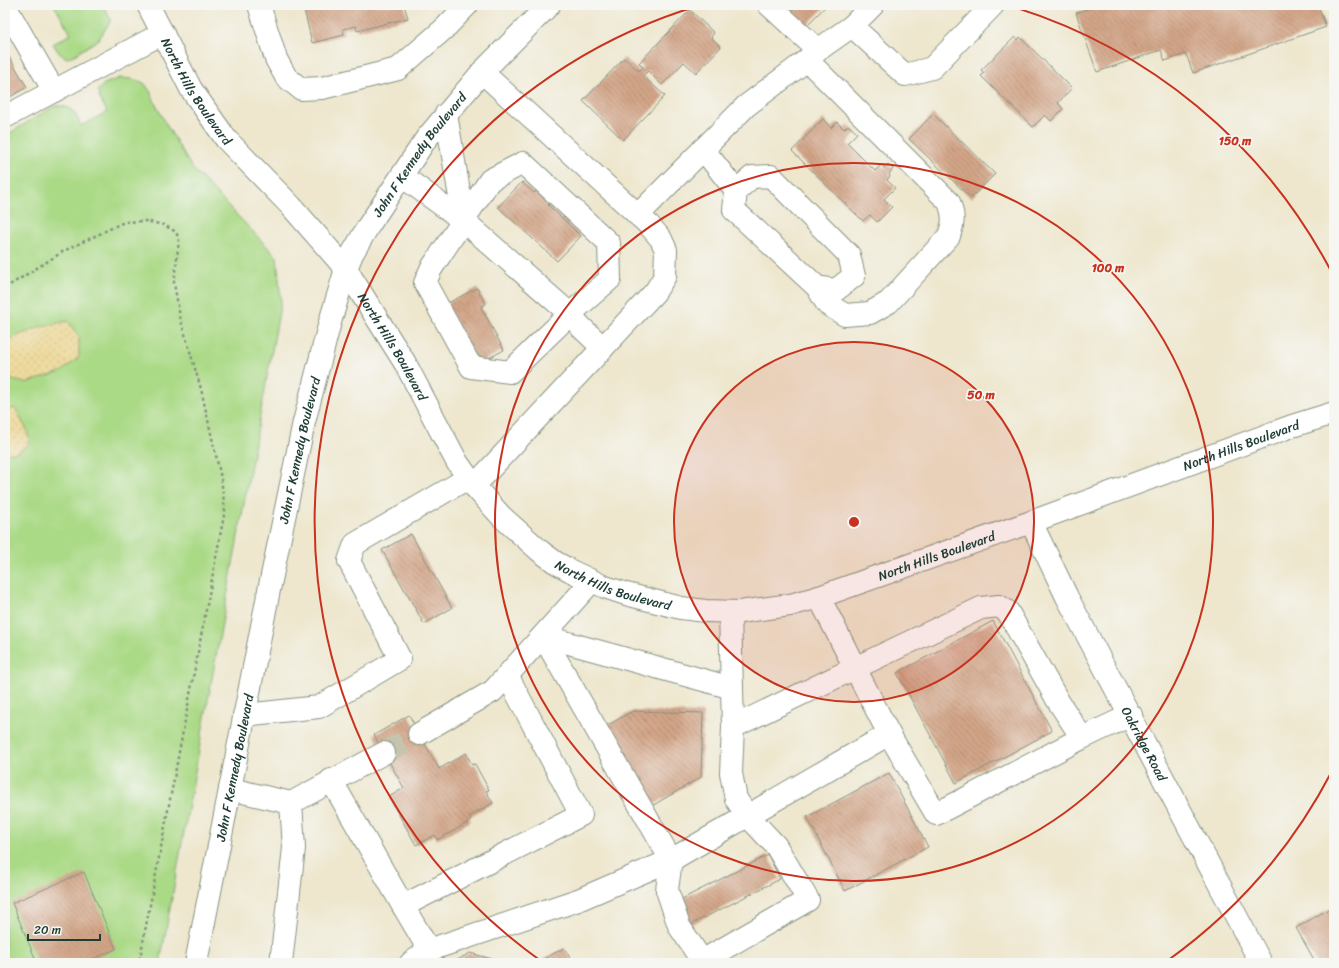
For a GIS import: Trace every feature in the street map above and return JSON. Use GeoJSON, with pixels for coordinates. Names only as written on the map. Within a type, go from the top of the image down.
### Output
{"type":"FeatureCollection","features":[{"type":"Feature","properties":{"kind":"street","name":"North Hills Boulevard"},"geometry":{"type":"LineString","coordinates":[[148,5],[191,89],[226,138],[291,206],[346,269],[405,363],[457,462],[471,482],[502,517],[540,551],[571,571],[626,594],[681,608],[701,611],[740,612],[790,606],[1031,522],[1292,426],[1334,413]]}},
{"type":"Feature","properties":{"kind":"street"},"geometry":{"type":"LineString","coordinates":[[259,5],[276,59],[286,77],[301,89],[322,88],[398,69],[445,28],[467,5]]}},
{"type":"Feature","properties":{"kind":"street","name":"John F Kennedy Boulevard"},"geometry":{"type":"LineString","coordinates":[[196,963],[244,715],[304,422],[330,322],[346,269],[352,254],[379,209],[426,139],[482,72],[549,5]]}},
{"type":"Feature","properties":{"kind":"street"},"geometry":{"type":"LineString","coordinates":[[769,5],[813,55],[949,202],[953,214],[953,222],[949,236],[889,302],[870,313],[845,315],[827,304],[817,287],[734,210],[736,191],[752,177],[771,176],[849,254],[854,276],[836,290],[817,287]]}},
{"type":"Feature","properties":{"kind":"street"},"geometry":{"type":"LineString","coordinates":[[638,214],[746,106],[852,26],[873,5]]}},
{"type":"Feature","properties":{"kind":"street"},"geometry":{"type":"LineString","coordinates":[[852,26],[905,75],[932,68],[993,5]]}},
{"type":"Feature","properties":{"kind":"street"},"geometry":{"type":"LineString","coordinates":[[5,6],[54,91]]}},
{"type":"Feature","properties":{"kind":"street"},"geometry":{"type":"LineString","coordinates":[[5,117],[163,33]]}},
{"type":"Feature","properties":{"kind":"street"},"geometry":{"type":"LineString","coordinates":[[244,715],[319,707],[400,659],[349,561],[355,544],[471,482],[604,348],[655,292],[665,276],[666,250],[661,239],[649,224],[482,72]]}},
{"type":"Feature","properties":{"kind":"street"},"geometry":{"type":"LineString","coordinates":[[446,114],[464,221]]}},
{"type":"Feature","properties":{"kind":"street"},"geometry":{"type":"LineString","coordinates":[[703,149],[736,191]]}},
{"type":"Feature","properties":{"kind":"street"},"geometry":{"type":"LineString","coordinates":[[523,163],[609,243],[610,279],[570,314],[510,372],[471,367],[425,284],[431,269],[490,180],[523,163]]}},
{"type":"Feature","properties":{"kind":"street"},"geometry":{"type":"LineString","coordinates":[[402,176],[464,221],[570,314],[581,327],[604,348]]}},
{"type":"Feature","properties":{"kind":"street","name":"Oakridge Road"},"geometry":{"type":"LineString","coordinates":[[1031,522],[1067,597],[1261,963]]}},
{"type":"Feature","properties":{"kind":"street"},"geometry":{"type":"LineString","coordinates":[[419,734],[500,683],[592,581]]}},
{"type":"Feature","properties":{"kind":"street"},"geometry":{"type":"LineString","coordinates":[[819,597],[889,734],[936,814],[1082,738],[1130,715]]}},
{"type":"Feature","properties":{"kind":"street"},"geometry":{"type":"LineString","coordinates":[[733,727],[981,608],[999,606],[1008,612],[1058,701],[1082,738]]}},
{"type":"Feature","properties":{"kind":"street"},"geometry":{"type":"LineString","coordinates":[[542,636],[671,860],[667,890],[679,926],[702,961],[808,900],[776,846],[748,815],[736,799],[731,773],[733,727],[730,612]]}},
{"type":"Feature","properties":{"kind":"street"},"geometry":{"type":"LineString","coordinates":[[542,636],[732,688]]}},
{"type":"Feature","properties":{"kind":"street"},"geometry":{"type":"LineString","coordinates":[[403,906],[582,815],[500,683]]}},
{"type":"Feature","properties":{"kind":"street"},"geometry":{"type":"LineString","coordinates":[[411,963],[429,950],[578,900],[671,860],[889,734]]}},
{"type":"Feature","properties":{"kind":"street"},"geometry":{"type":"LineString","coordinates":[[230,789],[291,803],[384,753]]}},
{"type":"Feature","properties":{"kind":"street"},"geometry":{"type":"LineString","coordinates":[[334,779],[403,906],[429,950]]}},
{"type":"Feature","properties":{"kind":"street"},"geometry":{"type":"LineString","coordinates":[[281,963],[294,848],[291,803]]}},
{"type":"Feature","properties":{"kind":"path"},"geometry":{"type":"LineString","coordinates":[[5,288],[64,251],[124,222],[145,221],[164,225],[176,232],[178,240],[174,283],[180,318],[201,389],[221,478],[225,510],[139,963]]}},
{"type":"Feature","properties":{"kind":"green space"},"geometry":{"type":"Polygon","coordinates":[[[54,5],[103,5],[111,20],[99,39],[67,58],[60,54],[53,44],[71,34],[54,5]]]}},
{"type":"Feature","properties":{"kind":"green space"},"geometry":{"type":"Polygon","coordinates":[[[120,78],[133,79],[144,83],[150,91],[166,124],[192,168],[277,257],[281,301],[160,963],[5,963],[5,136],[54,106],[65,107],[72,110],[81,126],[107,112],[99,97],[98,90],[104,84],[120,78]]]}},
{"type":"Feature","properties":{"kind":"sand"},"geometry":{"type":"Polygon","coordinates":[[[68,321],[79,337],[79,357],[61,372],[26,383],[12,380],[5,368],[5,343],[7,340],[40,327],[68,321]]]}},
{"type":"Feature","properties":{"kind":"sand"},"geometry":{"type":"Polygon","coordinates":[[[15,408],[28,432],[29,444],[18,452],[5,454],[5,412],[15,408]]]}},
{"type":"Feature","properties":{"kind":"building"},"geometry":{"type":"Polygon","coordinates":[[[303,5],[404,5],[408,18],[357,31],[356,26],[343,29],[344,35],[312,43],[303,5]]]}},
{"type":"Feature","properties":{"kind":"building"},"geometry":{"type":"Polygon","coordinates":[[[778,5],[827,5],[803,29],[778,5]]]}},
{"type":"Feature","properties":{"kind":"building"},"geometry":{"type":"Polygon","coordinates":[[[1098,5],[1318,5],[1326,27],[1193,73],[1186,54],[1165,61],[1161,50],[1097,72],[1076,13],[1098,5]]]}},
{"type":"Feature","properties":{"kind":"building"},"geometry":{"type":"Polygon","coordinates":[[[690,10],[714,33],[711,37],[721,47],[696,73],[684,62],[662,85],[648,71],[643,76],[665,96],[623,140],[583,101],[624,58],[639,71],[643,67],[639,63],[690,10]]]}},
{"type":"Feature","properties":{"kind":"building"},"geometry":{"type":"Polygon","coordinates":[[[1015,37],[1018,40],[1020,37],[1072,88],[1058,103],[1063,109],[1051,121],[1045,115],[1033,127],[981,76],[984,73],[981,70],[1015,37]]]}},
{"type":"Feature","properties":{"kind":"building"},"geometry":{"type":"Polygon","coordinates":[[[5,50],[27,87],[5,100],[5,50]]]}},
{"type":"Feature","properties":{"kind":"building"},"geometry":{"type":"Polygon","coordinates":[[[933,114],[995,174],[971,198],[909,139],[933,114]]]}},
{"type":"Feature","properties":{"kind":"building"},"geometry":{"type":"Polygon","coordinates":[[[823,119],[831,128],[837,122],[844,129],[848,125],[857,133],[847,143],[875,171],[881,165],[884,168],[888,164],[893,169],[887,180],[895,188],[884,199],[892,207],[877,222],[870,215],[863,221],[792,151],[823,119]]]}},
{"type":"Feature","properties":{"kind":"building"},"geometry":{"type":"Polygon","coordinates":[[[522,182],[534,193],[541,187],[554,199],[548,205],[581,236],[557,261],[498,207],[522,182]]]}},
{"type":"Feature","properties":{"kind":"building"},"geometry":{"type":"Polygon","coordinates":[[[477,288],[486,304],[481,307],[504,350],[478,364],[446,304],[477,288]]]}},
{"type":"Feature","properties":{"kind":"building"},"geometry":{"type":"Polygon","coordinates":[[[411,534],[452,608],[424,624],[382,550],[411,534]]]}},
{"type":"Feature","properties":{"kind":"building"},"geometry":{"type":"Polygon","coordinates":[[[993,621],[1052,731],[956,783],[897,673],[993,621]]]}},
{"type":"Feature","properties":{"kind":"building"},"geometry":{"type":"Polygon","coordinates":[[[633,711],[703,713],[701,777],[645,810],[599,730],[633,711]]]}},
{"type":"Feature","properties":{"kind":"building"},"geometry":{"type":"Polygon","coordinates":[[[409,715],[439,769],[466,753],[472,765],[475,764],[489,790],[486,791],[493,803],[469,817],[471,821],[437,840],[435,835],[416,845],[389,797],[404,788],[374,735],[409,715]]]}},
{"type":"Feature","properties":{"kind":"building"},"geometry":{"type":"Polygon","coordinates":[[[889,773],[928,847],[845,891],[807,817],[889,773]]]}},
{"type":"Feature","properties":{"kind":"building"},"geometry":{"type":"Polygon","coordinates":[[[768,855],[780,879],[690,925],[678,901],[768,855]]]}},
{"type":"Feature","properties":{"kind":"building"},"geometry":{"type":"Polygon","coordinates":[[[84,872],[116,949],[84,963],[37,963],[12,903],[84,872]]]}},
{"type":"Feature","properties":{"kind":"building"},"geometry":{"type":"Polygon","coordinates":[[[1334,906],[1334,962],[1316,963],[1296,928],[1334,906]]]}},
{"type":"Feature","properties":{"kind":"building"},"geometry":{"type":"Polygon","coordinates":[[[564,948],[573,963],[536,963],[564,948]]]}},
{"type":"Feature","properties":{"kind":"building"},"geometry":{"type":"Polygon","coordinates":[[[470,953],[506,963],[452,963],[470,953]]]}},
{"type":"Feature","properties":{"kind":"tunnel"},"geometry":{"type":"LineString","coordinates":[[384,753],[419,734]]}}]}
